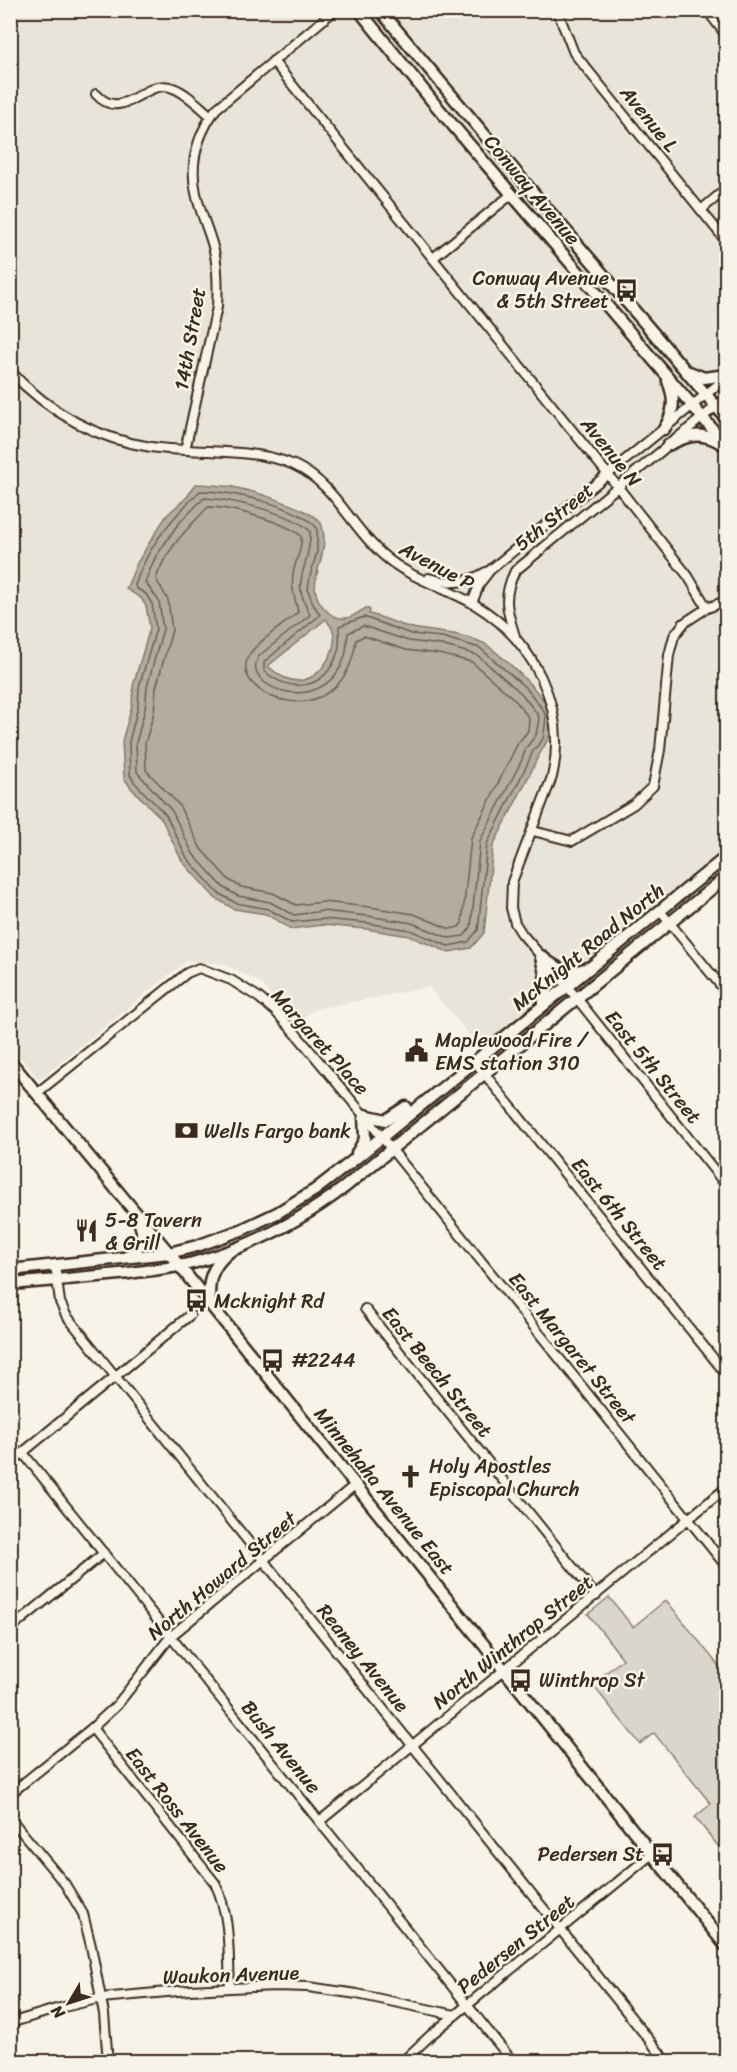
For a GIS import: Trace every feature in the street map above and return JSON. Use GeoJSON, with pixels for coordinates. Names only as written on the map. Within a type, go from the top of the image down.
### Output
{"type":"FeatureCollection","features":[{"type":"Feature","properties":{"kind":"main road","name":"Conway Avenue"},"geometry":{"type":"LineString","coordinates":[[359,10],[726,446]]}},
{"type":"Feature","properties":{"kind":"main road","name":"Conway Avenue"},"geometry":{"type":"LineString","coordinates":[[380,10],[484,136],[726,418]]}},
{"type":"Feature","properties":{"kind":"main road"},"geometry":{"type":"LineString","coordinates":[[684,369],[704,378],[726,377]]}},
{"type":"Feature","properties":{"kind":"main road"},"geometry":{"type":"LineString","coordinates":[[664,372],[674,396],[670,419],[664,429]]}},
{"type":"Feature","properties":{"kind":"main road"},"geometry":{"type":"LineString","coordinates":[[668,445],[691,436],[701,435],[709,436],[726,446]]}},
{"type":"Feature","properties":{"kind":"main road","name":"McKnight Road North"},"geometry":{"type":"LineString","coordinates":[[10,1270],[169,1253],[225,1236],[267,1218],[302,1198],[350,1163],[726,857]]}},
{"type":"Feature","properties":{"kind":"main road","name":"McKnight Road North"},"geometry":{"type":"LineString","coordinates":[[10,1284],[179,1265],[230,1251],[273,1233],[313,1210],[392,1150],[726,877]]}},
{"type":"Feature","properties":{"kind":"main road"},"geometry":{"type":"LineString","coordinates":[[541,956],[554,966],[567,971],[579,971],[596,963]]}},
{"type":"Feature","properties":{"kind":"main road"},"geometry":{"type":"LineString","coordinates":[[541,956],[548,986],[542,1007]]}},
{"type":"Feature","properties":{"kind":"main road","name":"Minnehaha Avenue East"},"geometry":{"type":"LineString","coordinates":[[10,1061],[179,1265],[726,1946]]}},
{"type":"Feature","properties":{"kind":"main road"},"geometry":{"type":"LineString","coordinates":[[350,1163],[365,1139],[364,1115],[386,1120],[413,1102],[431,1096]]}},
{"type":"Feature","properties":{"kind":"main road"},"geometry":{"type":"LineString","coordinates":[[126,1257],[137,1250],[143,1240],[142,1229],[135,1211]]}},
{"type":"Feature","properties":{"kind":"main road"},"geometry":{"type":"LineString","coordinates":[[210,1304],[208,1288],[210,1278],[221,1259],[230,1251]]}},
{"type":"Feature","properties":{"kind":"street","name":"14th Street"},"geometry":{"type":"LineString","coordinates":[[185,450],[217,307],[218,291],[215,254],[196,195],[193,175],[194,155],[199,138],[211,116],[229,97],[335,10]]}},
{"type":"Feature","properties":{"kind":"street","name":"Avenue L"},"geometry":{"type":"LineString","coordinates":[[557,10],[574,53],[726,241]]}},
{"type":"Feature","properties":{"kind":"street"},"geometry":{"type":"LineString","coordinates":[[707,10],[726,35]]}},
{"type":"Feature","properties":{"kind":"street","name":"Avenue N"},"geometry":{"type":"LineString","coordinates":[[273,61],[618,487],[688,576],[707,608]]}},
{"type":"Feature","properties":{"kind":"street"},"geometry":{"type":"LineString","coordinates":[[96,94],[103,101],[112,105],[138,97],[156,87],[172,87],[211,116]]}},
{"type":"Feature","properties":{"kind":"street"},"geometry":{"type":"LineString","coordinates":[[701,210],[726,189]]}},
{"type":"Feature","properties":{"kind":"street"},"geometry":{"type":"LineString","coordinates":[[433,258],[512,194]]}},
{"type":"Feature","properties":{"kind":"street","name":"Avenue P"},"geometry":{"type":"LineString","coordinates":[[10,371],[51,407],[70,420],[99,434],[152,447],[260,455],[294,465],[324,485],[383,555],[397,566],[472,603],[496,620],[516,640],[534,664],[547,689],[557,731],[556,762],[533,831],[512,882],[511,908],[515,923],[522,934],[567,986]]}},
{"type":"Feature","properties":{"kind":"street","name":"5th Street"},"geometry":{"type":"LineString","coordinates":[[472,603],[480,583],[490,570],[726,377]]}},
{"type":"Feature","properties":{"kind":"street","name":"5th Street"},"geometry":{"type":"LineString","coordinates":[[516,640],[507,610],[506,598],[509,582],[515,571],[726,398]]}},
{"type":"Feature","properties":{"kind":"street"},"geometry":{"type":"LineString","coordinates":[[413,574],[457,584],[470,581],[490,570]]}},
{"type":"Feature","properties":{"kind":"street"},"geometry":{"type":"LineString","coordinates":[[533,831],[572,841],[634,804],[652,786],[660,750],[669,655],[674,636],[684,622],[707,608],[726,601]]}},
{"type":"Feature","properties":{"kind":"street"},"geometry":{"type":"LineString","coordinates":[[660,911],[726,992]]}},
{"type":"Feature","properties":{"kind":"street","name":"Margaret Place"},"geometry":{"type":"LineString","coordinates":[[36,1093],[177,979],[199,969],[231,980],[276,1012],[392,1150]]}},
{"type":"Feature","properties":{"kind":"street","name":"East 5th Street"},"geometry":{"type":"LineString","coordinates":[[567,986],[726,1184]]}},
{"type":"Feature","properties":{"kind":"street","name":"East 6th Street"},"geometry":{"type":"LineString","coordinates":[[475,1062],[726,1374]]}},
{"type":"Feature","properties":{"kind":"street"},"geometry":{"type":"LineString","coordinates":[[27,1081],[51,1081]]}},
{"type":"Feature","properties":{"kind":"street","name":"East Margaret Street"},"geometry":{"type":"LineString","coordinates":[[392,1150],[726,1566]]}},
{"type":"Feature","properties":{"kind":"street","name":"Reaney Avenue"},"geometry":{"type":"LineString","coordinates":[[55,1265],[62,1309],[667,2061]]}},
{"type":"Feature","properties":{"kind":"street","name":"East Beech Street"},"geometry":{"type":"LineString","coordinates":[[365,1309],[596,1596]]}},
{"type":"Feature","properties":{"kind":"street"},"geometry":{"type":"LineString","coordinates":[[10,1463],[190,1315]]}},
{"type":"Feature","properties":{"kind":"street","name":"Bush Avenue"},"geometry":{"type":"LineString","coordinates":[[22,1453],[513,2061]]}},
{"type":"Feature","properties":{"kind":"street","name":"North Howard Street"},"geometry":{"type":"LineString","coordinates":[[10,1794],[117,1705],[171,1636],[355,1485]]}},
{"type":"Feature","properties":{"kind":"street","name":"North Winthrop Street"},"geometry":{"type":"LineString","coordinates":[[320,1821],[726,1488]]}},
{"type":"Feature","properties":{"kind":"street"},"geometry":{"type":"LineString","coordinates":[[10,1629],[104,1553]]}},
{"type":"Feature","properties":{"kind":"street","name":"East Ross Avenue"},"geometry":{"type":"LineString","coordinates":[[92,1728],[215,1884],[228,1922],[230,1988]]}},
{"type":"Feature","properties":{"kind":"street"},"geometry":{"type":"LineString","coordinates":[[10,1818],[65,1884],[79,1906],[92,1946],[108,2061]]}},
{"type":"Feature","properties":{"kind":"street","name":"Pedersen Street"},"geometry":{"type":"LineString","coordinates":[[402,2061],[454,2015],[652,1854]]}},
{"type":"Feature","properties":{"kind":"street","name":"Waukon Avenue"},"geometry":{"type":"LineString","coordinates":[[10,2023],[101,1998],[276,1986],[331,1990],[454,2015]]}},
{"type":"Feature","properties":{"kind":"shaded area"},"geometry":{"type":"Polygon","coordinates":[[[10,11],[726,11],[726,849],[481,1049],[429,987],[315,1009],[295,1025],[261,983],[224,964],[186,961],[39,1080],[11,1045],[10,11]]]}},
{"type":"Feature","properties":{"kind":"shaded area"},"geometry":{"type":"Polygon","coordinates":[[[609,1597],[633,1627],[666,1600],[726,1675],[726,1856],[695,1817],[711,1804],[654,1733],[640,1744],[592,1684],[623,1659],[588,1614],[609,1597]]]}},
{"type":"Feature","properties":{"kind":"water"},"geometry":{"type":"Polygon","coordinates":[[[196,484],[227,486],[295,506],[315,517],[321,523],[324,536],[322,557],[316,576],[316,595],[329,613],[346,618],[366,608],[370,610],[369,614],[407,627],[456,634],[481,642],[522,676],[550,709],[553,724],[549,738],[493,846],[484,933],[471,948],[448,952],[409,936],[366,929],[322,925],[291,929],[266,914],[234,909],[215,898],[182,861],[161,818],[124,778],[122,741],[132,706],[133,686],[150,628],[146,606],[141,598],[126,589],[137,563],[167,515],[187,497],[196,484]],[[326,619],[268,666],[288,679],[298,681],[316,674],[327,661],[333,646],[333,631],[326,619]]]}},
{"type":"Feature","properties":{"kind":"place","name":"Conway Avenue & 5th Street"},"geometry":{"type":"Point","coordinates":[627,290]}},
{"type":"Feature","properties":{"kind":"place","name":"Maplewood Fire / EMS station 310"},"geometry":{"type":"Point","coordinates":[417,1051]}},
{"type":"Feature","properties":{"kind":"place","name":"Wells Fargo bank"},"geometry":{"type":"Point","coordinates":[186,1131]}},
{"type":"Feature","properties":{"kind":"place","name":"5-8 Tavern & Grill"},"geometry":{"type":"Point","coordinates":[87,1231]}},
{"type":"Feature","properties":{"kind":"place","name":"Mcknight Rd"},"geometry":{"type":"Point","coordinates":[196,1301]}},
{"type":"Feature","properties":{"kind":"place","name":"#2244"},"geometry":{"type":"Point","coordinates":[273,1360]}},
{"type":"Feature","properties":{"kind":"place","name":"Holy Apostles Episcopal Church"},"geometry":{"type":"Point","coordinates":[411,1477]}},
{"type":"Feature","properties":{"kind":"place","name":"Winthrop St"},"geometry":{"type":"Point","coordinates":[521,1680]}},
{"type":"Feature","properties":{"kind":"place","name":"Pedersen St"},"geometry":{"type":"Point","coordinates":[662,1854]}}]}
